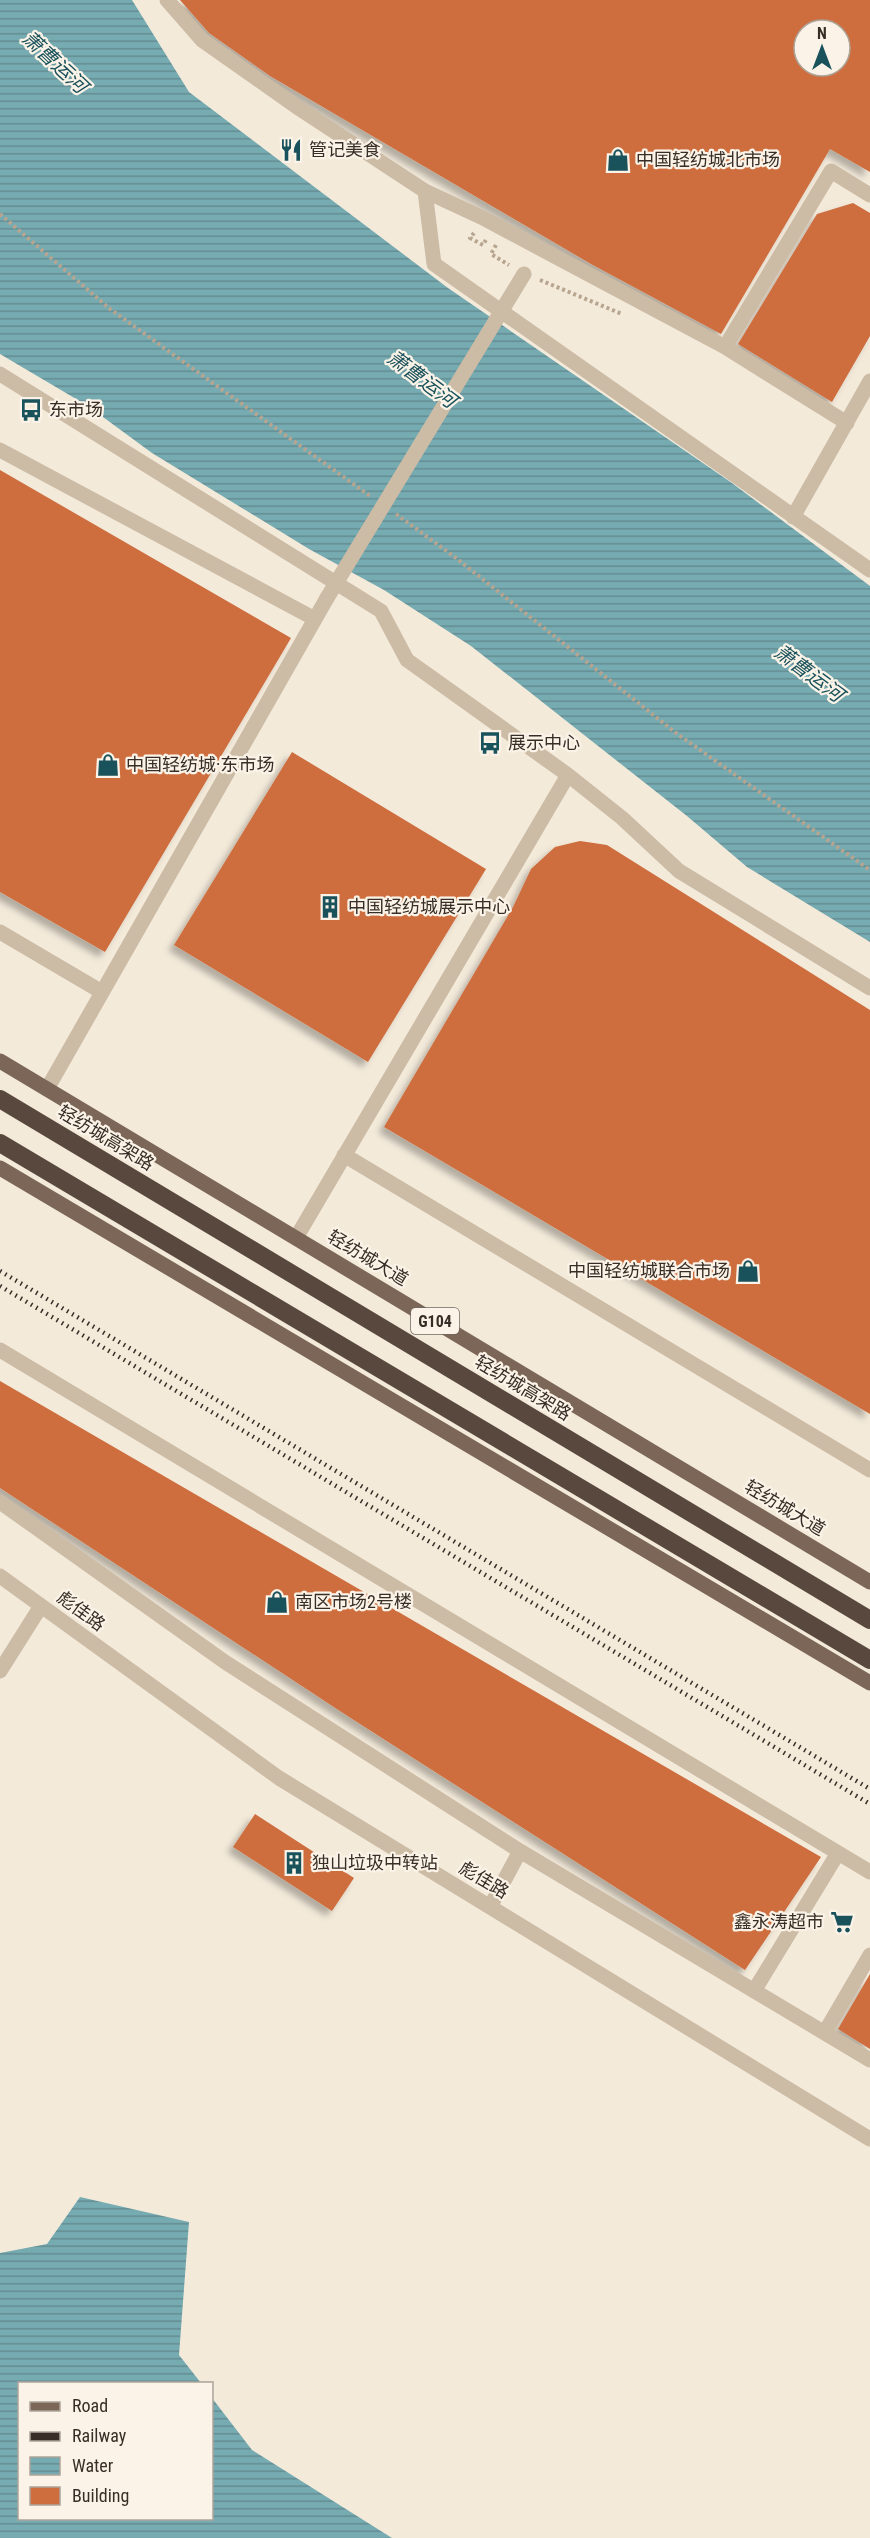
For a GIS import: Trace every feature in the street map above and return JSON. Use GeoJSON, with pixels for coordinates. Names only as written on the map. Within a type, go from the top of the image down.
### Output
{"type":"FeatureCollection","features":[{"type":"Feature","properties":{"kind":"highway","name":"轻纺城高架路"},"geometry":{"type":"LineString","coordinates":[[0,1099],[870,1620]]}},
{"type":"Feature","properties":{"kind":"highway"},"geometry":{"type":"LineString","coordinates":[[0,1143],[870,1660]]}},
{"type":"Feature","properties":{"kind":"main road","name":"轻纺城大道"},"geometry":{"type":"LineString","coordinates":[[0,1061],[870,1582]]}},
{"type":"Feature","properties":{"kind":"main road"},"geometry":{"type":"LineString","coordinates":[[0,1168],[870,1683]]}},
{"type":"Feature","properties":{"kind":"street"},"geometry":{"type":"LineString","coordinates":[[166,0],[202,40],[300,109],[425,191],[483,219],[725,347],[847,423]]}},
{"type":"Feature","properties":{"kind":"street"},"geometry":{"type":"LineString","coordinates":[[725,347],[831,171],[870,195]]}},
{"type":"Feature","properties":{"kind":"street"},"geometry":{"type":"LineString","coordinates":[[425,191],[434,264],[870,570]]}},
{"type":"Feature","properties":{"kind":"street"},"geometry":{"type":"LineString","coordinates":[[47,1089],[327,598],[524,274]]}},
{"type":"Feature","properties":{"kind":"street"},"geometry":{"type":"LineString","coordinates":[[0,374],[381,610],[407,660],[568,775],[622,818],[679,871],[870,988]]}},
{"type":"Feature","properties":{"kind":"street"},"geometry":{"type":"LineString","coordinates":[[793,517],[870,381]]}},
{"type":"Feature","properties":{"kind":"street"},"geometry":{"type":"LineString","coordinates":[[0,450],[315,619]]}},
{"type":"Feature","properties":{"kind":"street"},"geometry":{"type":"LineString","coordinates":[[296,1238],[568,775]]}},
{"type":"Feature","properties":{"kind":"street"},"geometry":{"type":"LineString","coordinates":[[0,932],[102,992]]}},
{"type":"Feature","properties":{"kind":"street"},"geometry":{"type":"LineString","coordinates":[[344,1155],[870,1470]]}},
{"type":"Feature","properties":{"kind":"street"},"geometry":{"type":"LineString","coordinates":[[0,1351],[870,1872]]}},
{"type":"Feature","properties":{"kind":"street"},"geometry":{"type":"LineString","coordinates":[[0,1502],[225,1662],[520,1851],[870,2060]]}},
{"type":"Feature","properties":{"kind":"street","name":"彪佳路"},"geometry":{"type":"LineString","coordinates":[[0,1576],[279,1778],[870,2139]]}},
{"type":"Feature","properties":{"kind":"street"},"geometry":{"type":"LineString","coordinates":[[0,1671],[41,1606]]}},
{"type":"Feature","properties":{"kind":"street"},"geometry":{"type":"LineString","coordinates":[[490,1907],[520,1851]]}},
{"type":"Feature","properties":{"kind":"street"},"geometry":{"type":"LineString","coordinates":[[754,1991],[838,1853]]}},
{"type":"Feature","properties":{"kind":"street"},"geometry":{"type":"LineString","coordinates":[[825,2032],[870,1955]]}},
{"type":"Feature","properties":{"kind":"path"},"geometry":{"type":"LineString","coordinates":[[0,214],[110,309],[380,502]]}},
{"type":"Feature","properties":{"kind":"path"},"geometry":{"type":"LineString","coordinates":[[389,509],[456,558],[676,733],[870,870]]}},
{"type":"Feature","properties":{"kind":"water","name":"萧曹运河"},"geometry":{"type":"Polygon","coordinates":[[[0,0],[132,0],[189,92],[448,288],[732,483],[870,586],[870,942],[747,867],[687,816],[471,646],[384,590],[309,549],[152,453],[88,406],[0,354],[0,0]]]}},
{"type":"Feature","properties":{"kind":"water"},"geometry":{"type":"Polygon","coordinates":[[[80,2197],[189,2222],[179,2355],[200,2382],[18,2382],[18,2520],[213,2520],[213,2399],[252,2450],[392,2538],[0,2538],[0,2253],[47,2244],[80,2197]]]}},
{"type":"Feature","properties":{"kind":"building","name":"中国轻纺城北市场"},"geometry":{"type":"Polygon","coordinates":[[[180,0],[870,0],[870,172],[830,149],[721,334],[591,264],[270,76],[209,33],[180,0]]]}},
{"type":"Feature","properties":{"kind":"building"},"geometry":{"type":"Polygon","coordinates":[[[853,203],[870,213],[870,336],[832,402],[738,344],[817,214],[853,203]]]}},
{"type":"Feature","properties":{"kind":"building","name":"中国轻纺城·东市场"},"geometry":{"type":"Polygon","coordinates":[[[0,470],[291,638],[105,952],[0,892],[0,470]]]}},
{"type":"Feature","properties":{"kind":"building","name":"中国轻纺城展示中心"},"geometry":{"type":"Polygon","coordinates":[[[292,752],[486,869],[368,1062],[174,945],[292,752]]]}},
{"type":"Feature","properties":{"kind":"building","name":"中国轻纺城联合市场"},"geometry":{"type":"Polygon","coordinates":[[[580,841],[607,845],[870,1010],[870,1414],[384,1127],[513,907],[531,869],[555,847],[580,841]]]}},
{"type":"Feature","properties":{"kind":"building","name":"南区市场2号楼"},"geometry":{"type":"Polygon","coordinates":[[[0,1381],[821,1857],[745,1970],[346,1715],[0,1488],[0,1381]]]}},
{"type":"Feature","properties":{"kind":"building","name":"独山垃圾中转站"},"geometry":{"type":"Polygon","coordinates":[[[255,1814],[354,1878],[332,1911],[233,1847],[255,1814]]]}},
{"type":"Feature","properties":{"kind":"building"},"geometry":{"type":"Polygon","coordinates":[[[870,1974],[870,2049],[838,2029],[870,1974]]]}},
{"type":"Feature","properties":{"kind":"railway"},"geometry":{"type":"LineString","coordinates":[[0,1271],[870,1789]]}},
{"type":"Feature","properties":{"kind":"railway"},"geometry":{"type":"LineString","coordinates":[[0,1286],[870,1804]]}},
{"type":"Feature","properties":{"kind":"place","name":"管记美食"},"geometry":{"type":"Point","coordinates":[291,150]}},
{"type":"Feature","properties":{"kind":"place","name":"中国轻纺城北市场"},"geometry":{"type":"Point","coordinates":[618,160]}},
{"type":"Feature","properties":{"kind":"place","name":"东市场"},"geometry":{"type":"Point","coordinates":[31,410]}},
{"type":"Feature","properties":{"kind":"place","name":"展示中心"},"geometry":{"type":"Point","coordinates":[490,743]}},
{"type":"Feature","properties":{"kind":"place","name":"中国轻纺城·东市场"},"geometry":{"type":"Point","coordinates":[108,765]}},
{"type":"Feature","properties":{"kind":"place","name":"中国轻纺城展示中心"},"geometry":{"type":"Point","coordinates":[330,907]}},
{"type":"Feature","properties":{"kind":"place","name":"中国轻纺城联合市场"},"geometry":{"type":"Point","coordinates":[748,1271]}},
{"type":"Feature","properties":{"kind":"place","name":"南区市场2号楼"},"geometry":{"type":"Point","coordinates":[277,1602]}},
{"type":"Feature","properties":{"kind":"place","name":"独山垃圾中转站"},"geometry":{"type":"Point","coordinates":[294,1863]}},
{"type":"Feature","properties":{"kind":"place","name":"鑫永涛超市"},"geometry":{"type":"Point","coordinates":[842,1922]}}]}
